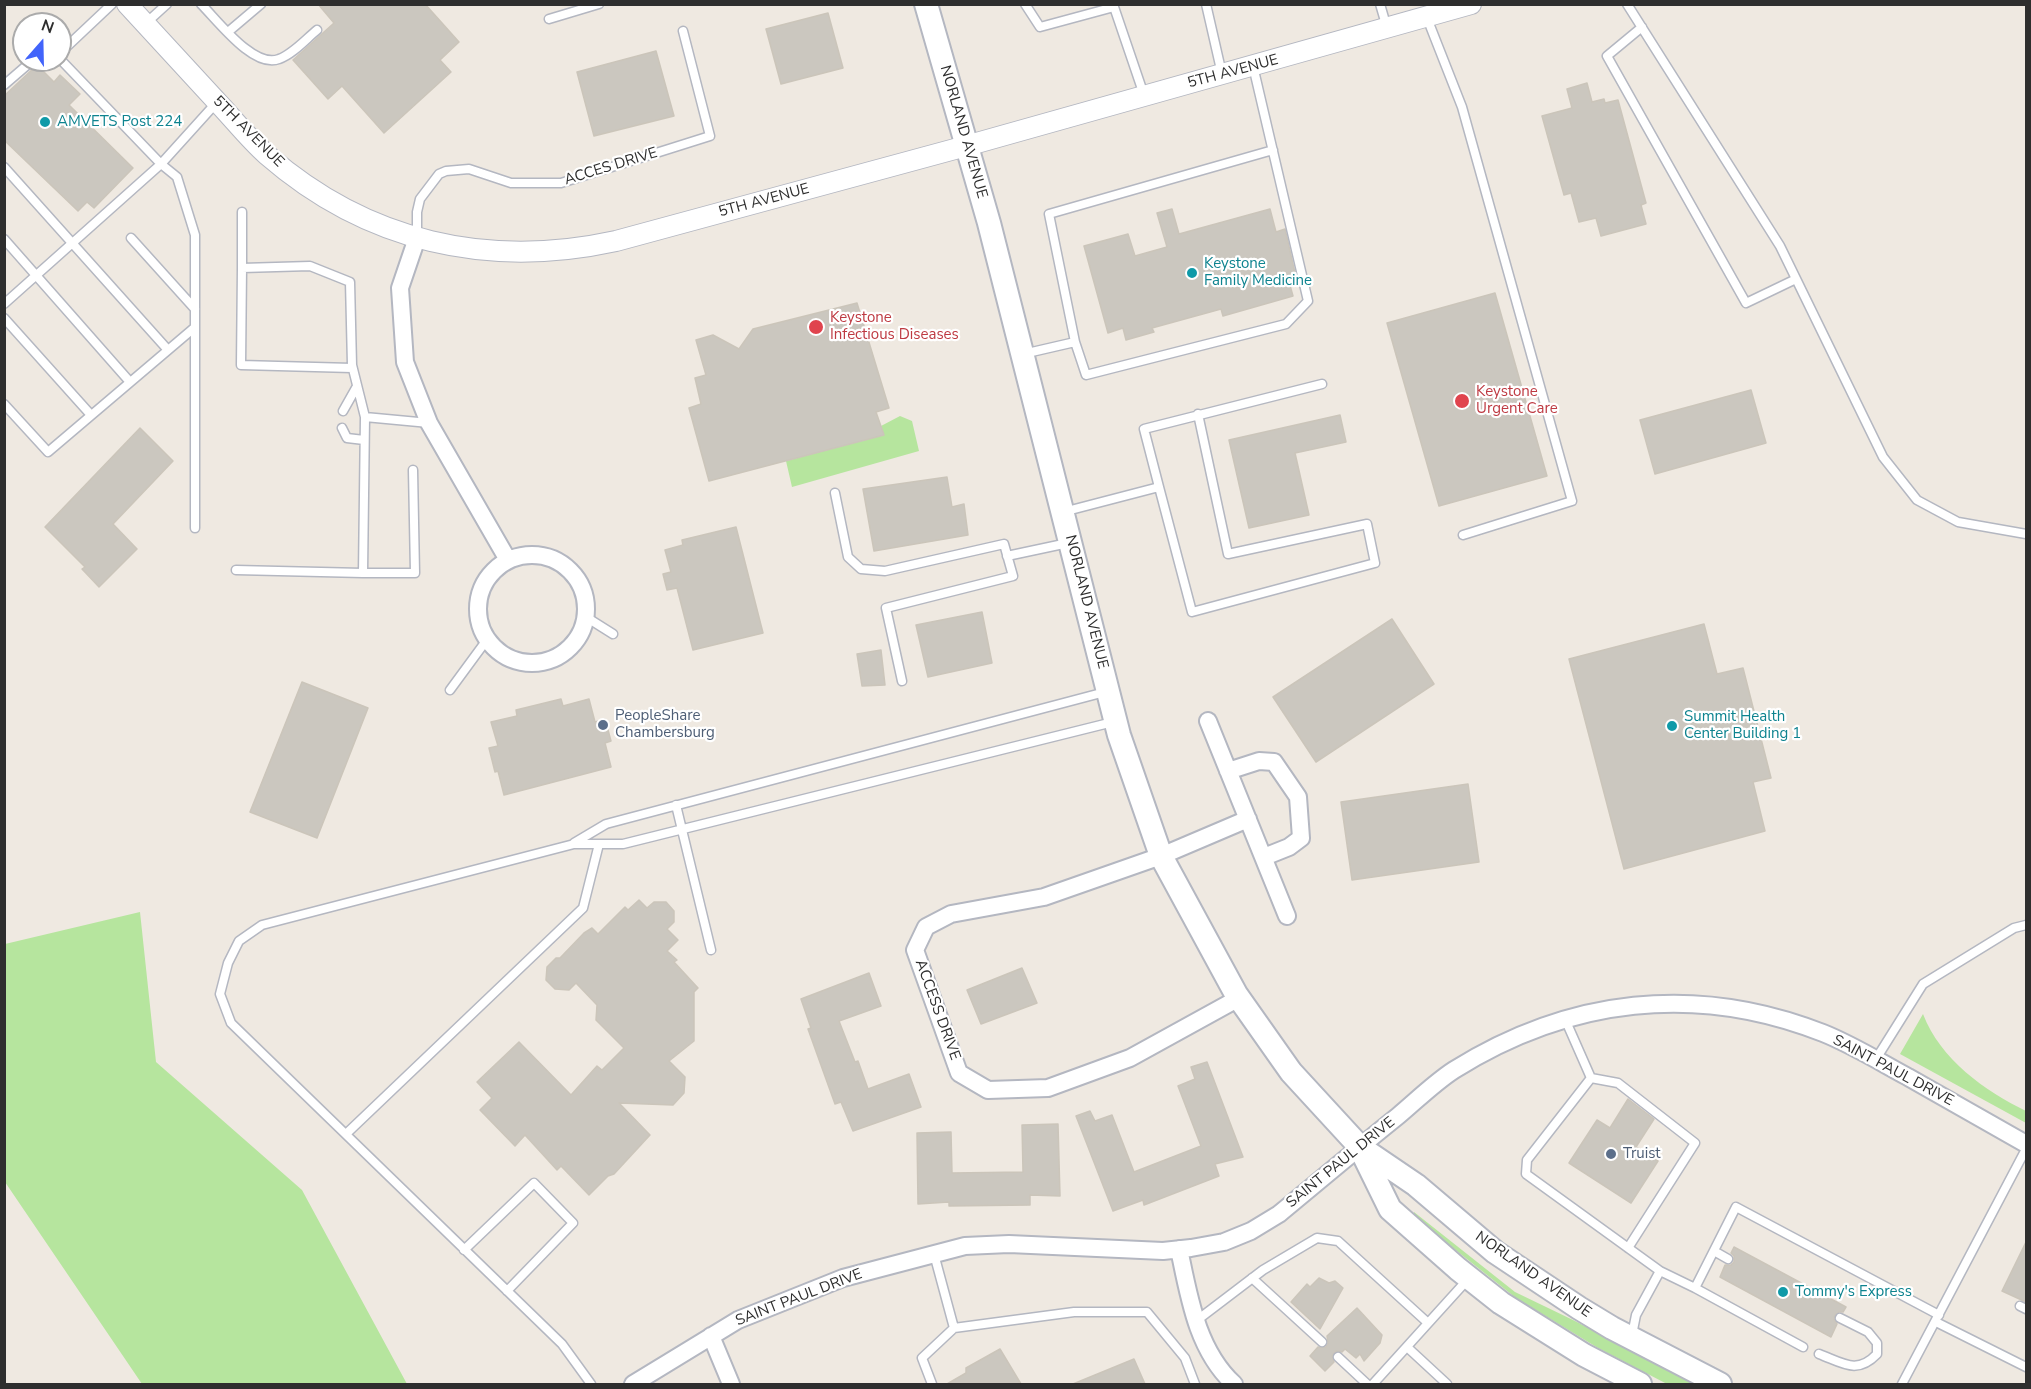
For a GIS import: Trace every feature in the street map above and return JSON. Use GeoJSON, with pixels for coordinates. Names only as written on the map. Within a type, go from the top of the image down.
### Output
{"type":"FeatureCollection","features":[{"type":"Feature","properties":{"kind":"main road","name":"NORLAND AVENUE"},"geometry":{"type":"LineString","coordinates":[[927,4],[988,223],[1116,721],[1161,856],[1239,998],[1291,1072],[1360,1147],[1416,1185],[1495,1252],[1579,1308],[1720,1384]]}},
{"type":"Feature","properties":{"kind":"main road","name":"NORLAND AVENUE"},"geometry":{"type":"LineString","coordinates":[[1360,1147],[1390,1209],[1469,1278],[1501,1303],[1584,1355],[1640,1384]]}},
{"type":"Feature","properties":{"kind":"street","name":"5TH AVENUE"},"geometry":{"type":"LineString","coordinates":[[127,4],[264,152],[316,192],[361,217],[417,238],[461,248],[502,252],[537,252],[590,246],[966,146],[1472,4]]}},
{"type":"Feature","properties":{"kind":"street"},"geometry":{"type":"LineString","coordinates":[[417,238],[400,288],[405,362],[429,423],[508,560]]}},
{"type":"Feature","properties":{"kind":"street"},"geometry":{"type":"LineString","coordinates":[[524,555],[541,555],[571,570],[581,584],[586,600],[586,617],[581,634],[571,648],[556,658],[539,663],[521,663],[505,657],[486,641],[477,615],[478,598],[484,582],[494,569],[508,560],[524,555]]}},
{"type":"Feature","properties":{"kind":"street"},"geometry":{"type":"LineString","coordinates":[[1208,721],[1287,916]]}},
{"type":"Feature","properties":{"kind":"street"},"geometry":{"type":"LineString","coordinates":[[1228,771],[1259,761],[1274,762],[1298,797],[1301,838],[1289,847],[1264,857]]}},
{"type":"Feature","properties":{"kind":"street","name":"ACCESS DRIVE"},"geometry":{"type":"LineString","coordinates":[[1239,998],[1130,1058],[1048,1088],[988,1090],[959,1073],[915,950],[926,927],[951,914],[1044,897],[1161,856],[1248,819]]}},
{"type":"Feature","properties":{"kind":"street","name":"SAINT PAUL DRIVE"},"geometry":{"type":"LineString","coordinates":[[633,1384],[738,1320],[843,1278],[966,1246],[1009,1244],[1163,1251],[1224,1242],[1251,1231],[1279,1214],[1453,1071],[1501,1044],[1565,1019],[1617,1006],[1704,1005],[1755,1012],[1822,1033],[1876,1059],[2026,1144]]}},
{"type":"Feature","properties":{"kind":"street"},"geometry":{"type":"LineString","coordinates":[[1179,1249],[1196,1321],[1207,1350],[1234,1384]]}},
{"type":"Feature","properties":{"kind":"street"},"geometry":{"type":"LineString","coordinates":[[711,1336],[731,1384]]}},
{"type":"Feature","properties":{"kind":"lane"},"geometry":{"type":"LineString","coordinates":[[72,42],[112,4]]}},
{"type":"Feature","properties":{"kind":"lane"},"geometry":{"type":"LineString","coordinates":[[145,24],[167,4]]}},
{"type":"Feature","properties":{"kind":"lane"},"geometry":{"type":"LineString","coordinates":[[201,4],[252,54],[270,62],[281,59],[317,30]]}},
{"type":"Feature","properties":{"kind":"lane"},"geometry":{"type":"LineString","coordinates":[[228,32],[261,4]]}},
{"type":"Feature","properties":{"kind":"lane"},"geometry":{"type":"LineString","coordinates":[[549,19],[599,4]]}},
{"type":"Feature","properties":{"kind":"lane"},"geometry":{"type":"LineString","coordinates":[[1025,4],[1040,27],[1114,6],[1145,96]]}},
{"type":"Feature","properties":{"kind":"lane"},"geometry":{"type":"LineString","coordinates":[[1206,4],[1222,75]]}},
{"type":"Feature","properties":{"kind":"lane"},"geometry":{"type":"LineString","coordinates":[[1380,4],[1387,29]]}},
{"type":"Feature","properties":{"kind":"lane"},"geometry":{"type":"LineString","coordinates":[[1627,4],[1780,246],[1882,457],[1917,500],[1958,522],[2026,534]]}},
{"type":"Feature","properties":{"kind":"lane"},"geometry":{"type":"LineString","coordinates":[[1426,17],[1462,107],[1572,501],[1463,535]]}},
{"type":"Feature","properties":{"kind":"lane"},"geometry":{"type":"LineString","coordinates":[[1642,27],[1607,56],[1746,303],[1796,279]]}},
{"type":"Feature","properties":{"kind":"lane","name":"ACCES DRIVE"},"geometry":{"type":"LineString","coordinates":[[417,238],[417,212],[420,199],[439,174],[446,171],[469,169],[511,183],[561,183],[711,136],[683,31]]}},
{"type":"Feature","properties":{"kind":"lane"},"geometry":{"type":"LineString","coordinates":[[1253,66],[1273,150],[1308,301],[1286,324],[1086,375],[1075,342],[1049,214],[1273,150]]}},
{"type":"Feature","properties":{"kind":"lane"},"geometry":{"type":"LineString","coordinates":[[4,85],[19,72]]}},
{"type":"Feature","properties":{"kind":"lane"},"geometry":{"type":"LineString","coordinates":[[72,72],[161,164],[177,177],[195,235],[195,528]]}},
{"type":"Feature","properties":{"kind":"lane"},"geometry":{"type":"LineString","coordinates":[[4,304],[161,164],[217,102]]}},
{"type":"Feature","properties":{"kind":"lane"},"geometry":{"type":"LineString","coordinates":[[4,167],[168,350]]}},
{"type":"Feature","properties":{"kind":"lane"},"geometry":{"type":"LineString","coordinates":[[242,212],[241,365],[352,368]]}},
{"type":"Feature","properties":{"kind":"lane"},"geometry":{"type":"LineString","coordinates":[[131,238],[195,309]]}},
{"type":"Feature","properties":{"kind":"lane"},"geometry":{"type":"LineString","coordinates":[[4,239],[130,382]]}},
{"type":"Feature","properties":{"kind":"lane"},"geometry":{"type":"LineString","coordinates":[[242,268],[310,267],[350,282],[352,368],[365,417],[363,573]]}},
{"type":"Feature","properties":{"kind":"lane"},"geometry":{"type":"LineString","coordinates":[[4,318],[91,415]]}},
{"type":"Feature","properties":{"kind":"lane"},"geometry":{"type":"LineString","coordinates":[[4,404],[48,452],[194,328]]}},
{"type":"Feature","properties":{"kind":"lane"},"geometry":{"type":"LineString","coordinates":[[1022,354],[1075,342]]}},
{"type":"Feature","properties":{"kind":"lane"},"geometry":{"type":"LineString","coordinates":[[1198,414],[1228,554],[1367,524],[1375,563],[1192,612],[1144,429],[1198,414],[1322,384]]}},
{"type":"Feature","properties":{"kind":"lane"},"geometry":{"type":"LineString","coordinates":[[343,411],[356,388]]}},
{"type":"Feature","properties":{"kind":"lane"},"geometry":{"type":"LineString","coordinates":[[365,417],[429,423]]}},
{"type":"Feature","properties":{"kind":"lane"},"geometry":{"type":"LineString","coordinates":[[342,428],[347,438],[364,440]]}},
{"type":"Feature","properties":{"kind":"lane"},"geometry":{"type":"LineString","coordinates":[[236,570],[415,573],[413,470]]}},
{"type":"Feature","properties":{"kind":"lane"},"geometry":{"type":"LineString","coordinates":[[1062,512],[1159,487]]}},
{"type":"Feature","properties":{"kind":"lane"},"geometry":{"type":"LineString","coordinates":[[835,493],[848,557],[861,569],[885,571],[1004,544],[1013,576],[886,608],[902,681]]}},
{"type":"Feature","properties":{"kind":"lane"},"geometry":{"type":"LineString","coordinates":[[1007,556],[1070,542]]}},
{"type":"Feature","properties":{"kind":"lane"},"geometry":{"type":"LineString","coordinates":[[586,617],[613,634]]}},
{"type":"Feature","properties":{"kind":"lane"},"geometry":{"type":"LineString","coordinates":[[450,690],[486,641]]}},
{"type":"Feature","properties":{"kind":"lane"},"geometry":{"type":"LineString","coordinates":[[574,844],[606,824],[1108,691]]}},
{"type":"Feature","properties":{"kind":"lane"},"geometry":{"type":"LineString","coordinates":[[591,1384],[562,1344],[231,1023],[220,994],[228,963],[239,941],[262,925],[574,844],[623,844],[1116,721]]}},
{"type":"Feature","properties":{"kind":"lane"},"geometry":{"type":"LineString","coordinates":[[676,805],[711,950]]}},
{"type":"Feature","properties":{"kind":"lane"},"geometry":{"type":"LineString","coordinates":[[346,1134],[583,908],[599,844]]}},
{"type":"Feature","properties":{"kind":"lane"},"geometry":{"type":"LineString","coordinates":[[1876,1059],[1923,984],[2014,928],[2026,925]]}},
{"type":"Feature","properties":{"kind":"lane"},"geometry":{"type":"LineString","coordinates":[[1565,1019],[1592,1078]]}},
{"type":"Feature","properties":{"kind":"lane"},"geometry":{"type":"LineString","coordinates":[[1592,1078],[1527,1160],[1526,1174],[1660,1271],[1803,1347]]}},
{"type":"Feature","properties":{"kind":"lane"},"geometry":{"type":"LineString","coordinates":[[1592,1078],[1618,1083],[1695,1143],[1628,1248]]}},
{"type":"Feature","properties":{"kind":"lane"},"geometry":{"type":"LineString","coordinates":[[1902,1384],[2026,1149]]}},
{"type":"Feature","properties":{"kind":"lane"},"geometry":{"type":"LineString","coordinates":[[464,1250],[534,1183],[573,1223],[507,1291]]}},
{"type":"Feature","properties":{"kind":"lane"},"geometry":{"type":"LineString","coordinates":[[1695,1288],[1736,1207],[2026,1367]]}},
{"type":"Feature","properties":{"kind":"lane"},"geometry":{"type":"LineString","coordinates":[[1196,1321],[1252,1278],[1317,1238],[1338,1241],[1428,1323]]}},
{"type":"Feature","properties":{"kind":"lane"},"geometry":{"type":"LineString","coordinates":[[1714,1251],[1728,1259]]}},
{"type":"Feature","properties":{"kind":"lane"},"geometry":{"type":"LineString","coordinates":[[934,1254],[954,1328]]}},
{"type":"Feature","properties":{"kind":"lane"},"geometry":{"type":"LineString","coordinates":[[1631,1338],[1636,1315],[1660,1271]]}},
{"type":"Feature","properties":{"kind":"lane"},"geometry":{"type":"LineString","coordinates":[[1252,1278],[1322,1342]]}},
{"type":"Feature","properties":{"kind":"lane"},"geometry":{"type":"LineString","coordinates":[[1373,1384],[1469,1278]]}},
{"type":"Feature","properties":{"kind":"lane"},"geometry":{"type":"LineString","coordinates":[[932,1384],[921,1358],[954,1328],[1074,1312],[1147,1312],[1185,1358],[1195,1384]]}},
{"type":"Feature","properties":{"kind":"lane"},"geometry":{"type":"LineString","coordinates":[[1819,1354],[1852,1367],[1868,1364],[1877,1354],[1877,1343],[1868,1332],[1840,1318]]}},
{"type":"Feature","properties":{"kind":"lane"},"geometry":{"type":"LineString","coordinates":[[1407,1347],[1447,1384]]}},
{"type":"Feature","properties":{"kind":"lane"},"geometry":{"type":"LineString","coordinates":[[1338,1357],[1368,1384]]}},
{"type":"Feature","properties":{"kind":"green space"},"geometry":{"type":"Polygon","coordinates":[[[900,416],[912,421],[919,451],[792,487],[786,461],[883,435],[881,426],[900,416]]]}},
{"type":"Feature","properties":{"kind":"green space"},"geometry":{"type":"Polygon","coordinates":[[[140,912],[156,1062],[302,1190],[407,1384],[142,1384],[5,1182],[5,944],[140,912]]]}},
{"type":"Feature","properties":{"kind":"green space"},"geometry":{"type":"Polygon","coordinates":[[[1923,1014],[1940,1045],[1952,1059],[1995,1094],[2026,1111],[2026,1123],[1900,1054],[1923,1014]]]}},
{"type":"Feature","properties":{"kind":"green space"},"geometry":{"type":"Polygon","coordinates":[[[1414,1212],[1515,1292],[1697,1384],[1667,1384],[1598,1348],[1516,1298],[1414,1217],[1414,1212]]]}},
{"type":"Feature","properties":{"kind":"building"},"geometry":{"type":"Polygon","coordinates":[[[318,4],[425,4],[459,42],[440,60],[451,72],[384,133],[342,86],[328,99],[293,60],[334,23],[318,4]]]}},
{"type":"Feature","properties":{"kind":"building"},"geometry":{"type":"Polygon","coordinates":[[[828,13],[843,68],[781,84],[766,29],[828,13]]]}},
{"type":"Feature","properties":{"kind":"building"},"geometry":{"type":"Polygon","coordinates":[[[656,51],[674,116],[594,136],[577,72],[656,51]]]}},
{"type":"Feature","properties":{"kind":"building","name":"AMVETS Post 224"},"geometry":{"type":"Polygon","coordinates":[[[30,72],[44,72],[54,82],[60,75],[80,94],[69,105],[133,168],[94,208],[87,202],[78,211],[4,140],[4,96],[30,72]]]}},
{"type":"Feature","properties":{"kind":"building"},"geometry":{"type":"Polygon","coordinates":[[[1587,83],[1592,102],[1604,99],[1605,103],[1618,100],[1646,203],[1641,205],[1646,224],[1601,236],[1596,218],[1579,222],[1571,193],[1564,195],[1542,116],[1572,108],[1567,89],[1587,83]]]}},
{"type":"Feature","properties":{"kind":"building","name":"Keystone Family Medicine"},"geometry":{"type":"Polygon","coordinates":[[[1172,209],[1179,234],[1270,209],[1276,232],[1285,229],[1295,273],[1287,275],[1293,296],[1223,316],[1221,309],[1152,328],[1154,332],[1126,340],[1123,328],[1108,333],[1084,246],[1128,234],[1135,256],[1167,247],[1157,213],[1172,209]]]}},
{"type":"Feature","properties":{"kind":"building"},"geometry":{"type":"Polygon","coordinates":[[[1495,293],[1547,476],[1439,506],[1387,323],[1495,293]]]}},
{"type":"Feature","properties":{"kind":"building"},"geometry":{"type":"Polygon","coordinates":[[[857,303],[889,408],[876,412],[884,435],[709,481],[689,408],[701,404],[695,378],[706,375],[696,340],[713,335],[739,349],[753,329],[857,303]]]}},
{"type":"Feature","properties":{"kind":"building"},"geometry":{"type":"Polygon","coordinates":[[[1751,390],[1766,443],[1655,474],[1640,420],[1751,390]]]}},
{"type":"Feature","properties":{"kind":"building"},"geometry":{"type":"Polygon","coordinates":[[[1340,415],[1346,442],[1295,453],[1309,515],[1249,528],[1229,440],[1340,415]]]}},
{"type":"Feature","properties":{"kind":"building"},"geometry":{"type":"Polygon","coordinates":[[[140,428],[173,461],[113,524],[137,549],[99,587],[82,569],[85,567],[45,527],[140,428]]]}},
{"type":"Feature","properties":{"kind":"building"},"geometry":{"type":"Polygon","coordinates":[[[947,477],[952,507],[964,504],[968,535],[874,551],[863,489],[947,477]]]}},
{"type":"Feature","properties":{"kind":"building"},"geometry":{"type":"Polygon","coordinates":[[[736,527],[763,633],[693,650],[677,588],[667,590],[663,574],[671,572],[665,550],[683,545],[682,540],[736,527]]]}},
{"type":"Feature","properties":{"kind":"building"},"geometry":{"type":"Polygon","coordinates":[[[982,612],[992,663],[928,677],[916,625],[982,612]]]}},
{"type":"Feature","properties":{"kind":"building"},"geometry":{"type":"Polygon","coordinates":[[[1392,619],[1434,684],[1316,762],[1273,697],[1392,619]]]}},
{"type":"Feature","properties":{"kind":"building","name":"Summit Health Center Building 1"},"geometry":{"type":"Polygon","coordinates":[[[1704,624],[1717,674],[1743,668],[1771,778],[1753,782],[1765,831],[1624,869],[1569,659],[1704,624]]]}},
{"type":"Feature","properties":{"kind":"building"},"geometry":{"type":"Polygon","coordinates":[[[881,650],[885,685],[862,686],[857,654],[881,650]]]}},
{"type":"Feature","properties":{"kind":"building"},"geometry":{"type":"Polygon","coordinates":[[[302,682],[368,708],[317,838],[250,812],[302,682]]]}},
{"type":"Feature","properties":{"kind":"building"},"geometry":{"type":"Polygon","coordinates":[[[561,699],[563,706],[589,699],[595,722],[605,719],[611,741],[605,743],[611,767],[504,795],[489,748],[498,746],[491,722],[517,716],[516,710],[561,699]]]}},
{"type":"Feature","properties":{"kind":"building"},"geometry":{"type":"Polygon","coordinates":[[[1468,784],[1479,862],[1352,880],[1341,802],[1468,784]]]}},
{"type":"Feature","properties":{"kind":"building"},"geometry":{"type":"Polygon","coordinates":[[[639,900],[647,908],[654,902],[666,902],[674,911],[674,922],[667,929],[678,940],[667,951],[677,960],[674,962],[698,988],[694,992],[694,1041],[669,1061],[685,1077],[684,1093],[673,1105],[619,1103],[650,1135],[614,1174],[608,1176],[589,1195],[561,1166],[557,1170],[525,1135],[515,1146],[480,1110],[492,1098],[477,1082],[519,1042],[571,1095],[597,1066],[602,1070],[624,1048],[596,1020],[597,1005],[576,983],[569,990],[555,989],[546,980],[547,967],[556,958],[560,958],[584,933],[592,928],[598,934],[625,907],[628,910],[639,900]]]}},
{"type":"Feature","properties":{"kind":"building"},"geometry":{"type":"Polygon","coordinates":[[[1022,968],[1037,1003],[981,1024],[967,990],[1022,968]]]}},
{"type":"Feature","properties":{"kind":"building"},"geometry":{"type":"Polygon","coordinates":[[[869,973],[881,1006],[839,1021],[868,1089],[909,1074],[921,1107],[853,1131],[841,1102],[835,1104],[808,1029],[811,1028],[801,999],[869,973]]]}},
{"type":"Feature","properties":{"kind":"building"},"geometry":{"type":"Polygon","coordinates":[[[1207,1062],[1243,1157],[1215,1164],[1219,1176],[1144,1205],[1143,1200],[1113,1211],[1076,1116],[1090,1111],[1095,1121],[1112,1115],[1134,1172],[1201,1146],[1178,1086],[1195,1079],[1191,1067],[1207,1062]]]}},
{"type":"Feature","properties":{"kind":"building","name":"Truist"},"geometry":{"type":"Polygon","coordinates":[[[1628,1099],[1654,1119],[1636,1147],[1658,1161],[1631,1203],[1569,1163],[1597,1120],[1610,1128],[1628,1099]]]}},
{"type":"Feature","properties":{"kind":"building"},"geometry":{"type":"Polygon","coordinates":[[[1058,1124],[1060,1196],[1030,1195],[1030,1205],[949,1206],[949,1202],[918,1204],[917,1133],[951,1132],[952,1173],[1023,1172],[1022,1125],[1058,1124]]]}},
{"type":"Feature","properties":{"kind":"building"},"geometry":{"type":"Polygon","coordinates":[[[2026,1242],[2026,1302],[2002,1291],[2026,1242]]]}},
{"type":"Feature","properties":{"kind":"building","name":"Tommy's Express"},"geometry":{"type":"Polygon","coordinates":[[[1734,1247],[1846,1307],[1843,1312],[1835,1315],[1834,1319],[1837,1324],[1831,1337],[1720,1277],[1725,1265],[1731,1265],[1734,1262],[1734,1256],[1731,1253],[1734,1247]]]}},
{"type":"Feature","properties":{"kind":"building"},"geometry":{"type":"Polygon","coordinates":[[[1319,1278],[1329,1283],[1335,1281],[1343,1288],[1320,1329],[1291,1302],[1307,1284],[1310,1287],[1319,1278]]]}},
{"type":"Feature","properties":{"kind":"building"},"geometry":{"type":"Polygon","coordinates":[[[1357,1308],[1382,1335],[1380,1343],[1364,1361],[1360,1354],[1356,1358],[1345,1349],[1342,1352],[1336,1351],[1332,1356],[1334,1362],[1325,1371],[1310,1356],[1318,1347],[1326,1347],[1327,1336],[1357,1308]]]}},
{"type":"Feature","properties":{"kind":"building"},"geometry":{"type":"Polygon","coordinates":[[[1000,1349],[1021,1384],[947,1384],[966,1373],[966,1368],[1000,1349]]]}},
{"type":"Feature","properties":{"kind":"building"},"geometry":{"type":"Polygon","coordinates":[[[1134,1359],[1145,1384],[1073,1384],[1134,1359]]]}},
{"type":"Feature","properties":{"kind":"place","name":"AMVETS Post 224"},"geometry":{"type":"Point","coordinates":[45,122]}},
{"type":"Feature","properties":{"kind":"place","name":"Keystone Family Medicine"},"geometry":{"type":"Point","coordinates":[1192,273]}},
{"type":"Feature","properties":{"kind":"place","name":"Keystone Infectious Diseases"},"geometry":{"type":"Point","coordinates":[816,327]}},
{"type":"Feature","properties":{"kind":"place","name":"Keystone Urgent Care"},"geometry":{"type":"Point","coordinates":[1462,401]}},
{"type":"Feature","properties":{"kind":"place","name":"PeopleShare Chambersburg"},"geometry":{"type":"Point","coordinates":[603,725]}},
{"type":"Feature","properties":{"kind":"place","name":"Summit Health Center Building 1"},"geometry":{"type":"Point","coordinates":[1672,726]}},
{"type":"Feature","properties":{"kind":"place","name":"Truist"},"geometry":{"type":"Point","coordinates":[1611,1154]}},
{"type":"Feature","properties":{"kind":"place","name":"Tommy's Express"},"geometry":{"type":"Point","coordinates":[1783,1292]}}]}
